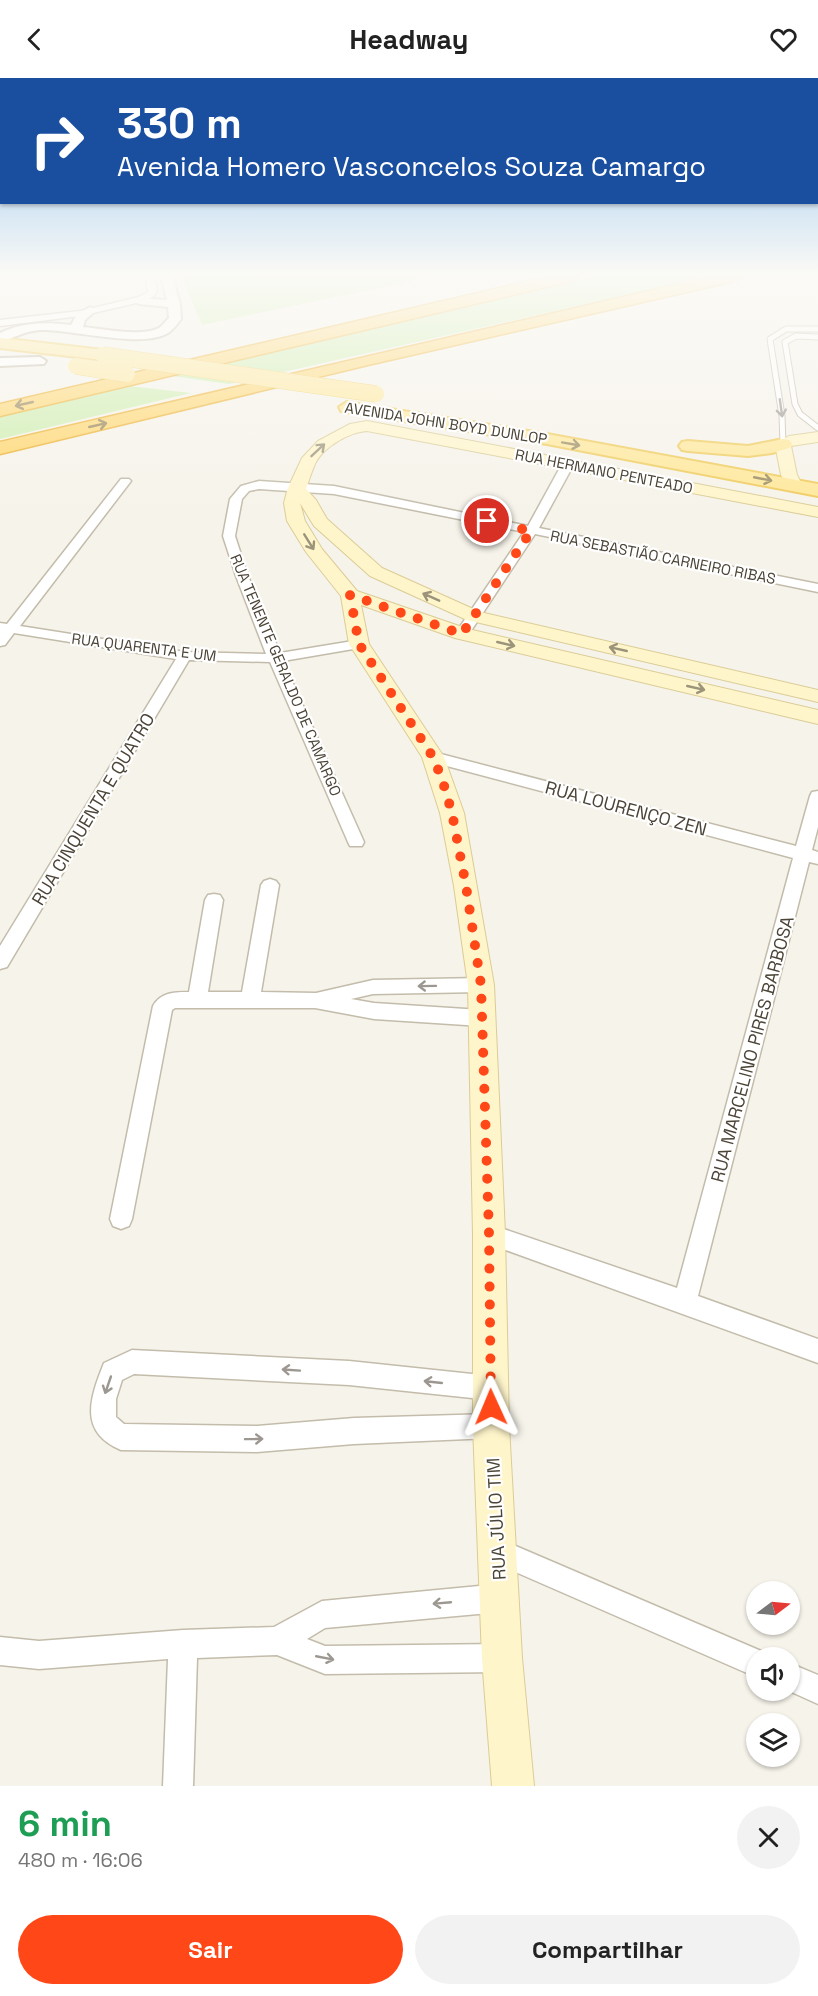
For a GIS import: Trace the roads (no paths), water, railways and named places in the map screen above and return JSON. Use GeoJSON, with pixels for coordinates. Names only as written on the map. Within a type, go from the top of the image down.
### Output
{"type":"FeatureCollection","features":[{"type":"Feature","properties":{"kind":"highway"},"geometry":{"type":"LineString","coordinates":[[0,410],[232,356]]}},
{"type":"Feature","properties":{"kind":"highway"},"geometry":{"type":"LineString","coordinates":[[0,448],[387,356]]}},
{"type":"Feature","properties":{"kind":"main road","name":"AVENIDA JOHN BOYD DUNLOP"},"geometry":{"type":"LineString","coordinates":[[108,356],[382,395]]}},
{"type":"Feature","properties":{"kind":"main road","name":"AVENIDA JOHN BOYD DUNLOP"},"geometry":{"type":"LineString","coordinates":[[0,357],[76,366],[430,420],[818,490]]}},
{"type":"Feature","properties":{"kind":"main road","name":"AVENIDA JOHN BOYD DUNLOP"},"geometry":{"type":"LineString","coordinates":[[527,418],[562,424]]}},
{"type":"Feature","properties":{"kind":"main road"},"geometry":{"type":"LineString","coordinates":[[430,420],[454,430],[538,450],[559,457],[568,464]]}},
{"type":"Feature","properties":{"kind":"main road","name":"RUA HERMANO PENTEADO"},"geometry":{"type":"LineString","coordinates":[[355,427],[382,427],[818,512]]}},
{"type":"Feature","properties":{"kind":"main road","name":"RUA JÚLIO TIM"},"geometry":{"type":"LineString","coordinates":[[355,427],[324,444],[310,458],[292,503],[296,520],[315,552],[350,595],[359,644],[433,757],[452,813],[481,985],[489,1234],[491,1426],[502,1658],[513,1786]]}},
{"type":"Feature","properties":{"kind":"main road"},"geometry":{"type":"LineString","coordinates":[[808,470],[682,445],[750,451],[770,449],[795,439],[818,437]]}},
{"type":"Feature","properties":{"kind":"main road"},"geometry":{"type":"LineString","coordinates":[[783,444],[787,466],[795,486],[818,496]]}},
{"type":"Feature","properties":{"kind":"main road"},"geometry":{"type":"LineString","coordinates":[[297,488],[308,500],[320,522],[376,572],[474,616],[818,696]]}},
{"type":"Feature","properties":{"kind":"main road"},"geometry":{"type":"LineString","coordinates":[[376,572],[360,583],[350,595],[462,634],[818,717]]}},
{"type":"Feature","properties":{"kind":"street"},"geometry":{"type":"LineString","coordinates":[[0,362],[40,362]]}},
{"type":"Feature","properties":{"kind":"street"},"geometry":{"type":"LineString","coordinates":[[462,634],[531,531],[568,464]]}},
{"type":"Feature","properties":{"kind":"street"},"geometry":{"type":"LineString","coordinates":[[0,642],[5,628],[125,481]]}},
{"type":"Feature","properties":{"kind":"street","name":"RUA TENENTE GERALDO DE CAMARGO"},"geometry":{"type":"LineString","coordinates":[[297,488],[259,485],[245,488],[236,499],[230,520],[229,536],[275,658],[356,842]]}},
{"type":"Feature","properties":{"kind":"street","name":"RUA SEBASTIÃO CARNEIRO RIBAS"},"geometry":{"type":"LineString","coordinates":[[297,488],[334,490],[818,588]]}},
{"type":"Feature","properties":{"kind":"street","name":"RUA QUARENTA E UM"},"geometry":{"type":"LineString","coordinates":[[5,628],[185,656],[275,658],[359,644]]}},
{"type":"Feature","properties":{"kind":"street","name":"RUA CINQUENTA E QUATRO"},"geometry":{"type":"LineString","coordinates":[[0,962],[185,656]]}},
{"type":"Feature","properties":{"kind":"street","name":"RUA LOURENÇO ZEN"},"geometry":{"type":"LineString","coordinates":[[433,757],[810,856]]}},
{"type":"Feature","properties":{"kind":"street","name":"RUA MARCELINO PIRES BARBOSA"},"geometry":{"type":"LineString","coordinates":[[685,1302],[810,856],[818,796]]}},
{"type":"Feature","properties":{"kind":"street"},"geometry":{"type":"LineString","coordinates":[[250,1001],[270,885]]}},
{"type":"Feature","properties":{"kind":"street"},"geometry":{"type":"LineString","coordinates":[[197,1000],[214,900]]}},
{"type":"Feature","properties":{"kind":"street"},"geometry":{"type":"LineString","coordinates":[[315,1000],[373,987],[481,985]]}},
{"type":"Feature","properties":{"kind":"street"},"geometry":{"type":"LineString","coordinates":[[121,1219],[163,1006],[172,1000],[315,1000],[374,1011],[481,1018]]}},
{"type":"Feature","properties":{"kind":"street"},"geometry":{"type":"LineString","coordinates":[[489,1234],[818,1351]]}},
{"type":"Feature","properties":{"kind":"street"},"geometry":{"type":"LineString","coordinates":[[491,1388],[349,1373],[132,1362],[113,1372],[105,1393],[102,1418],[106,1427],[121,1437],[257,1439],[354,1431],[491,1426]]}},
{"type":"Feature","properties":{"kind":"street"},"geometry":{"type":"LineString","coordinates":[[497,1551],[746,1659]]}},
{"type":"Feature","properties":{"kind":"street"},"geometry":{"type":"LineString","coordinates":[[277,1641],[322,1615],[500,1598]]}},
{"type":"Feature","properties":{"kind":"street"},"geometry":{"type":"LineString","coordinates":[[0,1651],[39,1655],[183,1644],[277,1641],[325,1660],[502,1658]]}},
{"type":"Feature","properties":{"kind":"street"},"geometry":{"type":"LineString","coordinates":[[178,1786],[183,1644]]}},
{"type":"Feature","properties":{"kind":"street"},"geometry":{"type":"LineString","coordinates":[[800,1682],[818,1690]]}},
{"type":"Feature","properties":{"kind":"lane"},"geometry":{"type":"LineString","coordinates":[[773,356],[782,416],[783,444]]}},
{"type":"Feature","properties":{"kind":"lane"},"geometry":{"type":"LineString","coordinates":[[787,356],[795,404],[800,414],[818,428]]}}]}
